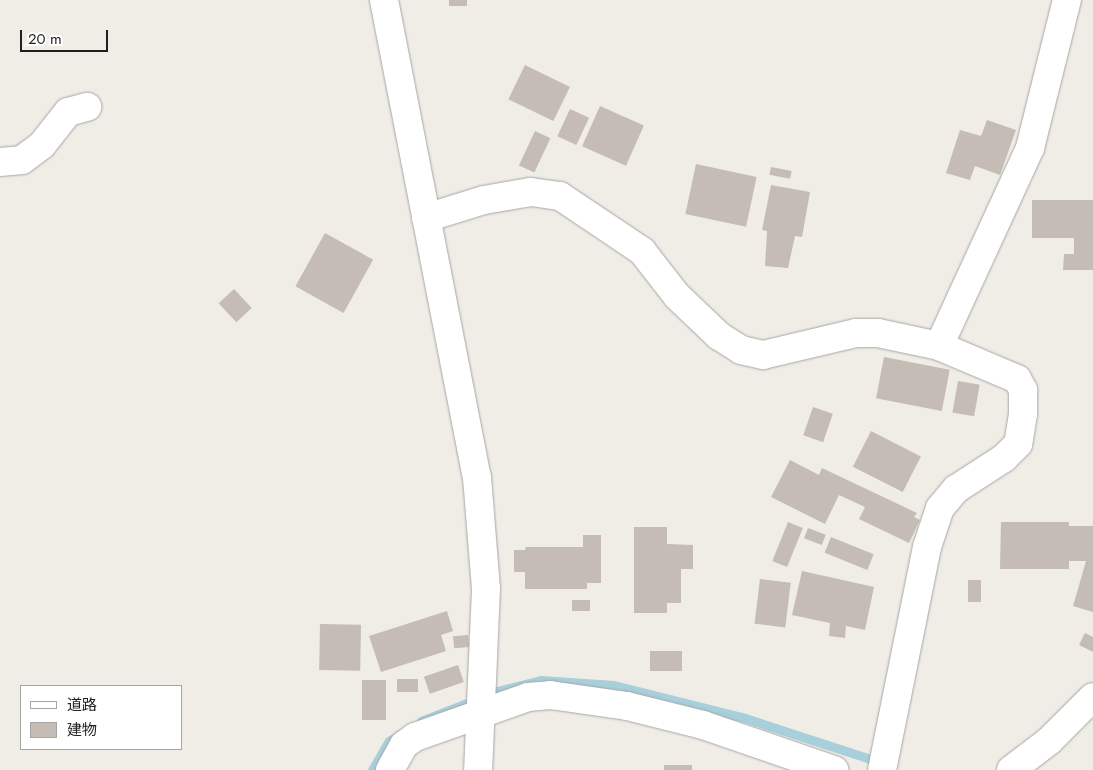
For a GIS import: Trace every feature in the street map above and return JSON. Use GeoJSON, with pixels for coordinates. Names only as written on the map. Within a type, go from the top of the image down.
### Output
{"type":"FeatureCollection","features":[{"type":"Feature","properties":{"kind":"street"},"geometry":{"type":"LineString","coordinates":[[384,0],[477,477],[486,589],[478,770]]}},
{"type":"Feature","properties":{"kind":"street"},"geometry":{"type":"LineString","coordinates":[[939,346],[1030,148],[1067,0]]}},
{"type":"Feature","properties":{"kind":"street"},"geometry":{"type":"LineString","coordinates":[[0,162],[22,160],[42,145],[68,112],[87,106]]}},
{"type":"Feature","properties":{"kind":"street"},"geometry":{"type":"LineString","coordinates":[[426,218],[484,200],[532,192],[560,196],[642,251],[677,296],[720,336],[741,350],[763,355],[856,333],[870,333],[939,346],[1017,378],[1023,390],[1022,431],[1018,444],[1004,458],[956,489],[940,508],[927,547],[884,763]]}},
{"type":"Feature","properties":{"kind":"street"},"geometry":{"type":"LineString","coordinates":[[390,770],[404,745],[415,737],[480,709],[528,697],[550,695],[627,706],[702,725],[834,770]]}},
{"type":"Feature","properties":{"kind":"street"},"geometry":{"type":"LineString","coordinates":[[1011,770],[1049,741],[1093,697]]}},
{"type":"Feature","properties":{"kind":"building"},"geometry":{"type":"Polygon","coordinates":[[[449,0],[467,0],[467,6],[449,6],[449,0]]]}},
{"type":"Feature","properties":{"kind":"building"},"geometry":{"type":"Polygon","coordinates":[[[525,65],[570,87],[553,121],[508,99],[525,65]]]}},
{"type":"Feature","properties":{"kind":"building"},"geometry":{"type":"Polygon","coordinates":[[[600,106],[644,126],[626,166],[582,146],[600,106]]]}},
{"type":"Feature","properties":{"kind":"building"},"geometry":{"type":"Polygon","coordinates":[[[570,109],[589,118],[576,145],[557,136],[570,109]]]}},
{"type":"Feature","properties":{"kind":"building"},"geometry":{"type":"Polygon","coordinates":[[[987,120],[1016,130],[1000,175],[975,166],[970,180],[946,173],[960,130],[981,136],[987,120]]]}},
{"type":"Feature","properties":{"kind":"building"},"geometry":{"type":"Polygon","coordinates":[[[535,131],[550,138],[534,173],[519,165],[535,131]]]}},
{"type":"Feature","properties":{"kind":"building"},"geometry":{"type":"Polygon","coordinates":[[[696,164],[757,177],[746,227],[685,214],[696,164]]]}},
{"type":"Feature","properties":{"kind":"building"},"geometry":{"type":"Polygon","coordinates":[[[771,167],[792,171],[790,179],[769,175],[771,167]]]}},
{"type":"Feature","properties":{"kind":"building"},"geometry":{"type":"Polygon","coordinates":[[[771,185],[810,192],[802,237],[795,236],[788,268],[765,266],[767,231],[762,230],[771,185]]]}},
{"type":"Feature","properties":{"kind":"building"},"geometry":{"type":"Polygon","coordinates":[[[1032,200],[1093,200],[1093,270],[1063,270],[1064,254],[1074,254],[1074,238],[1032,238],[1032,200]]]}},
{"type":"Feature","properties":{"kind":"building"},"geometry":{"type":"Polygon","coordinates":[[[325,233],[373,260],[344,313],[295,286],[325,233]]]}},
{"type":"Feature","properties":{"kind":"building"},"geometry":{"type":"Polygon","coordinates":[[[234,289],[252,308],[236,322],[219,303],[234,289]]]}},
{"type":"Feature","properties":{"kind":"building"},"geometry":{"type":"Polygon","coordinates":[[[884,357],[950,370],[942,411],[876,398],[884,357]]]}},
{"type":"Feature","properties":{"kind":"building"},"geometry":{"type":"Polygon","coordinates":[[[958,381],[980,385],[974,416],[952,413],[958,381]]]}},
{"type":"Feature","properties":{"kind":"building"},"geometry":{"type":"Polygon","coordinates":[[[813,407],[833,414],[823,442],[803,435],[813,407]]]}},
{"type":"Feature","properties":{"kind":"building"},"geometry":{"type":"Polygon","coordinates":[[[871,431],[921,456],[903,492],[853,467],[871,431]]]}},
{"type":"Feature","properties":{"kind":"building"},"geometry":{"type":"Polygon","coordinates":[[[790,460],[819,475],[822,468],[917,513],[914,517],[920,520],[909,543],[859,519],[865,507],[839,495],[825,524],[771,497],[790,460]]]}},
{"type":"Feature","properties":{"kind":"building"},"geometry":{"type":"Polygon","coordinates":[[[788,522],[803,528],[787,567],[772,561],[788,522]]]}},
{"type":"Feature","properties":{"kind":"building"},"geometry":{"type":"Polygon","coordinates":[[[1001,522],[1069,522],[1069,526],[1093,526],[1093,612],[1073,606],[1086,561],[1069,561],[1069,569],[1000,569],[1001,522]]]}},
{"type":"Feature","properties":{"kind":"building"},"geometry":{"type":"Polygon","coordinates":[[[634,527],[667,527],[667,544],[693,545],[693,569],[681,569],[681,603],[667,603],[667,613],[634,613],[634,527]]]}},
{"type":"Feature","properties":{"kind":"building"},"geometry":{"type":"Polygon","coordinates":[[[808,528],[826,535],[822,545],[804,538],[808,528]]]}},
{"type":"Feature","properties":{"kind":"building"},"geometry":{"type":"Polygon","coordinates":[[[583,535],[601,535],[601,583],[587,583],[587,589],[525,589],[525,572],[514,572],[514,550],[525,550],[526,547],[583,547],[583,535]]]}},
{"type":"Feature","properties":{"kind":"building"},"geometry":{"type":"Polygon","coordinates":[[[831,537],[874,554],[867,570],[825,553],[831,537]]]}},
{"type":"Feature","properties":{"kind":"building"},"geometry":{"type":"Polygon","coordinates":[[[802,571],[874,587],[865,630],[846,626],[845,638],[829,636],[830,623],[792,615],[802,571]]]}},
{"type":"Feature","properties":{"kind":"building"},"geometry":{"type":"Polygon","coordinates":[[[760,579],[791,583],[785,627],[755,624],[760,579]]]}},
{"type":"Feature","properties":{"kind":"building"},"geometry":{"type":"Polygon","coordinates":[[[968,580],[981,580],[981,602],[968,602],[968,580]]]}},
{"type":"Feature","properties":{"kind":"building"},"geometry":{"type":"Polygon","coordinates":[[[572,600],[590,600],[590,611],[572,611],[572,600]]]}},
{"type":"Feature","properties":{"kind":"building"},"geometry":{"type":"Polygon","coordinates":[[[447,611],[453,631],[441,635],[446,651],[381,672],[369,636],[447,611]]]}},
{"type":"Feature","properties":{"kind":"building"},"geometry":{"type":"Polygon","coordinates":[[[320,624],[361,625],[360,671],[319,670],[320,624]]]}},
{"type":"Feature","properties":{"kind":"building"},"geometry":{"type":"Polygon","coordinates":[[[1085,633],[1093,637],[1093,652],[1079,645],[1085,633]]]}},
{"type":"Feature","properties":{"kind":"building"},"geometry":{"type":"Polygon","coordinates":[[[468,635],[469,647],[454,648],[453,636],[468,635]]]}},
{"type":"Feature","properties":{"kind":"building"},"geometry":{"type":"Polygon","coordinates":[[[650,651],[682,651],[682,671],[650,671],[650,651]]]}},
{"type":"Feature","properties":{"kind":"building"},"geometry":{"type":"Polygon","coordinates":[[[458,665],[464,682],[430,694],[424,677],[458,665]]]}},
{"type":"Feature","properties":{"kind":"building"},"geometry":{"type":"Polygon","coordinates":[[[397,679],[418,679],[418,692],[397,692],[397,679]]]}},
{"type":"Feature","properties":{"kind":"building"},"geometry":{"type":"Polygon","coordinates":[[[362,680],[386,680],[386,720],[362,720],[362,680]]]}},
{"type":"Feature","properties":{"kind":"building"},"geometry":{"type":"Polygon","coordinates":[[[664,765],[692,765],[692,770],[664,770],[664,765]]]}},
{"type":"Feature","properties":{"kind":"waterway"},"geometry":{"type":"LineString","coordinates":[[421,721],[497,691],[541,680],[614,685],[745,718],[880,762]]}},
{"type":"Feature","properties":{"kind":"waterway"},"geometry":{"type":"LineString","coordinates":[[372,770],[389,741],[400,734]]}}]}
